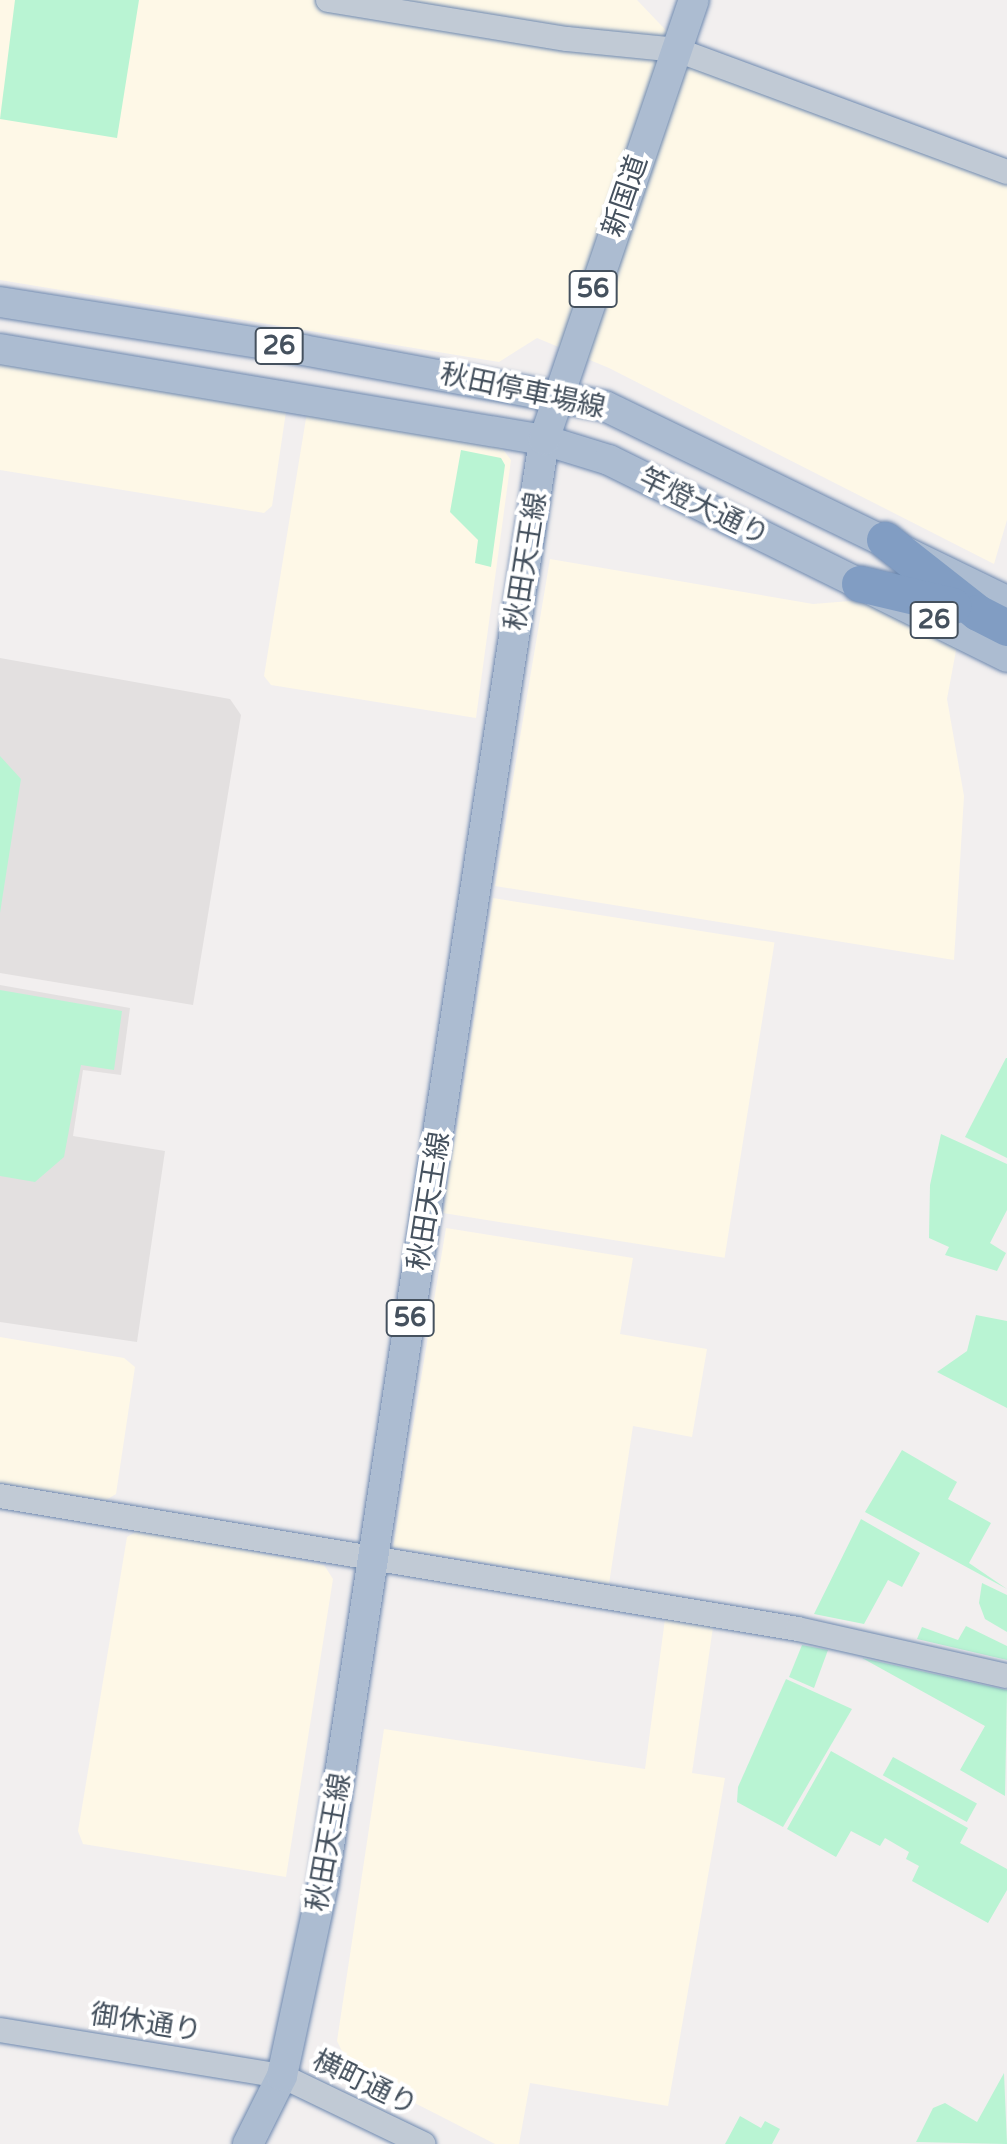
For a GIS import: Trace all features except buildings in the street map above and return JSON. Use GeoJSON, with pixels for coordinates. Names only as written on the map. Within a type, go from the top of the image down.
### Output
{"type":"FeatureCollection","features":[{"type":"Feature","properties":{"kind":"highway"},"geometry":{"type":"LineString","coordinates":[[885,540],[997,614]]}},
{"type":"Feature","properties":{"kind":"highway"},"geometry":{"type":"LineString","coordinates":[[860,584],[997,614]]}},
{"type":"Feature","properties":{"kind":"main road","name":"新国道"},"geometry":{"type":"LineString","coordinates":[[557,393],[694,0]]}},
{"type":"Feature","properties":{"kind":"main road","name":"秋田停車場線"},"geometry":{"type":"LineString","coordinates":[[0,302],[557,393],[605,406],[885,540]]}},
{"type":"Feature","properties":{"kind":"main road","name":"秋田停車場線"},"geometry":{"type":"LineString","coordinates":[[0,349],[544,440]]}},
{"type":"Feature","properties":{"kind":"main road","name":"秋田天王線"},"geometry":{"type":"LineString","coordinates":[[248,2144],[282,2076],[323,1885],[544,440],[557,393]]}},
{"type":"Feature","properties":{"kind":"main road","name":"竿燈大通り"},"geometry":{"type":"LineString","coordinates":[[544,440],[609,460],[860,584]]}},
{"type":"Feature","properties":{"kind":"main road","name":"26"},"geometry":{"type":"LineString","coordinates":[[860,584],[1007,657]]}},
{"type":"Feature","properties":{"kind":"street"},"geometry":{"type":"LineString","coordinates":[[328,0],[567,39],[677,50],[1007,172]]}},
{"type":"Feature","properties":{"kind":"street"},"geometry":{"type":"LineString","coordinates":[[0,1496],[798,1629],[1007,1676]]}},
{"type":"Feature","properties":{"kind":"street","name":"御休通り"},"geometry":{"type":"LineString","coordinates":[[0,2030],[282,2076]]}},
{"type":"Feature","properties":{"kind":"street","name":"横町通り"},"geometry":{"type":"LineString","coordinates":[[282,2076],[423,2144]]}},
{"type":"Feature","properties":{"kind":"shaded area"},"geometry":{"type":"Polygon","coordinates":[[[0,0],[637,0],[701,67],[1007,178],[1007,520],[994,564],[609,368],[537,338],[499,362],[0,280],[0,0]]]}},
{"type":"Feature","properties":{"kind":"shaded area"},"geometry":{"type":"Polygon","coordinates":[[[0,360],[287,405],[272,506],[264,513],[0,470],[0,360]]]}},
{"type":"Feature","properties":{"kind":"shaded area"},"geometry":{"type":"Polygon","coordinates":[[[308,406],[502,448],[511,460],[476,718],[271,685],[264,676],[308,406]]]}},
{"type":"Feature","properties":{"kind":"shaded area"},"geometry":{"type":"Polygon","coordinates":[[[550,559],[813,604],[863,600],[957,645],[947,699],[964,796],[954,960],[495,886],[550,559]]]}},
{"type":"Feature","properties":{"kind":"shaded area"},"geometry":{"type":"Polygon","coordinates":[[[0,658],[230,699],[241,715],[193,1005],[0,973],[0,658]]]}},
{"type":"Feature","properties":{"kind":"shaded area"},"geometry":{"type":"Polygon","coordinates":[[[493,898],[774,943],[725,1258],[443,1213],[493,898]]]}},
{"type":"Feature","properties":{"kind":"shaded area"},"geometry":{"type":"Polygon","coordinates":[[[0,985],[130,1008],[121,1075],[83,1070],[73,1136],[165,1151],[137,1342],[0,1322],[0,985]]]}},
{"type":"Feature","properties":{"kind":"shaded area"},"geometry":{"type":"Polygon","coordinates":[[[446,1228],[633,1258],[620,1334],[707,1349],[692,1437],[633,1426],[609,1584],[393,1547],[446,1228]]]}},
{"type":"Feature","properties":{"kind":"shaded area"},"geometry":{"type":"Polygon","coordinates":[[[0,1337],[124,1358],[135,1367],[116,1494],[106,1500],[0,1483],[0,1337]]]}},
{"type":"Feature","properties":{"kind":"shaded area"},"geometry":{"type":"Polygon","coordinates":[[[139,1530],[324,1565],[333,1579],[286,1877],[83,1844],[78,1831],[127,1537],[139,1530]]]}},
{"type":"Feature","properties":{"kind":"shaded area"},"geometry":{"type":"Polygon","coordinates":[[[665,1619],[713,1627],[692,1773],[725,1778],[668,2106],[530,2083],[519,2144],[495,2144],[352,2071],[337,2041],[384,1729],[645,1769],[665,1619]]]}},
{"type":"Feature","properties":{"kind":"green space"},"geometry":{"type":"Polygon","coordinates":[[[15,0],[139,0],[117,138],[0,119],[15,0]]]}},
{"type":"Feature","properties":{"kind":"green space"},"geometry":{"type":"Polygon","coordinates":[[[461,450],[501,458],[505,465],[491,567],[475,563],[478,540],[450,512],[461,450]]]}},
{"type":"Feature","properties":{"kind":"green space"},"geometry":{"type":"Polygon","coordinates":[[[0,756],[21,779],[0,913],[0,756]]]}},
{"type":"Feature","properties":{"kind":"green space"},"geometry":{"type":"Polygon","coordinates":[[[0,990],[122,1011],[114,1070],[81,1065],[64,1157],[35,1182],[0,1176],[0,990]]]}},
{"type":"Feature","properties":{"kind":"green space"},"geometry":{"type":"Polygon","coordinates":[[[1007,1058],[1007,1158],[965,1137],[1007,1058]]]}},
{"type":"Feature","properties":{"kind":"green space"},"geometry":{"type":"Polygon","coordinates":[[[941,1134],[1007,1164],[1007,1210],[990,1243],[1006,1253],[997,1271],[945,1255],[949,1247],[929,1238],[930,1185],[941,1134]]]}},
{"type":"Feature","properties":{"kind":"green space"},"geometry":{"type":"Polygon","coordinates":[[[976,1315],[1007,1321],[1007,1408],[937,1372],[967,1351],[976,1315]]]}},
{"type":"Feature","properties":{"kind":"green space"},"geometry":{"type":"Polygon","coordinates":[[[902,1450],[957,1482],[948,1499],[991,1523],[969,1563],[1007,1589],[865,1512],[902,1450]]]}},
{"type":"Feature","properties":{"kind":"green space"},"geometry":{"type":"Polygon","coordinates":[[[861,1519],[920,1553],[902,1587],[888,1580],[864,1624],[814,1614],[861,1519]]]}},
{"type":"Feature","properties":{"kind":"green space"},"geometry":{"type":"Polygon","coordinates":[[[982,1583],[1007,1595],[1007,1632],[985,1619],[979,1603],[982,1583]]]}},
{"type":"Feature","properties":{"kind":"green space"},"geometry":{"type":"Polygon","coordinates":[[[966,1626],[1007,1646],[1007,1660],[917,1639],[922,1627],[958,1640],[966,1626]]]}},
{"type":"Feature","properties":{"kind":"green space"},"geometry":{"type":"Polygon","coordinates":[[[802,1645],[828,1650],[814,1688],[789,1677],[802,1645]]]}},
{"type":"Feature","properties":{"kind":"green space"},"geometry":{"type":"Polygon","coordinates":[[[862,1658],[1007,1690],[1005,1796],[960,1770],[985,1726],[862,1658]]]}},
{"type":"Feature","properties":{"kind":"green space"},"geometry":{"type":"Polygon","coordinates":[[[786,1679],[852,1709],[783,1827],[737,1802],[738,1787],[786,1679]]]}},
{"type":"Feature","properties":{"kind":"green space"},"geometry":{"type":"Polygon","coordinates":[[[831,1751],[968,1828],[960,1843],[1007,1869],[1007,1890],[988,1923],[912,1881],[919,1866],[906,1859],[909,1852],[885,1838],[880,1846],[851,1831],[836,1857],[787,1829],[831,1751]]]}},
{"type":"Feature","properties":{"kind":"green space"},"geometry":{"type":"Polygon","coordinates":[[[893,1757],[977,1804],[967,1822],[883,1775],[893,1757]]]}},
{"type":"Feature","properties":{"kind":"green space"},"geometry":{"type":"Polygon","coordinates":[[[1004,2073],[1007,2144],[916,2142],[933,2108],[945,2103],[977,2122],[1004,2073]]]}},
{"type":"Feature","properties":{"kind":"green space"},"geometry":{"type":"Polygon","coordinates":[[[740,2116],[761,2128],[765,2121],[780,2129],[772,2144],[725,2144],[740,2116]]]}}]}
